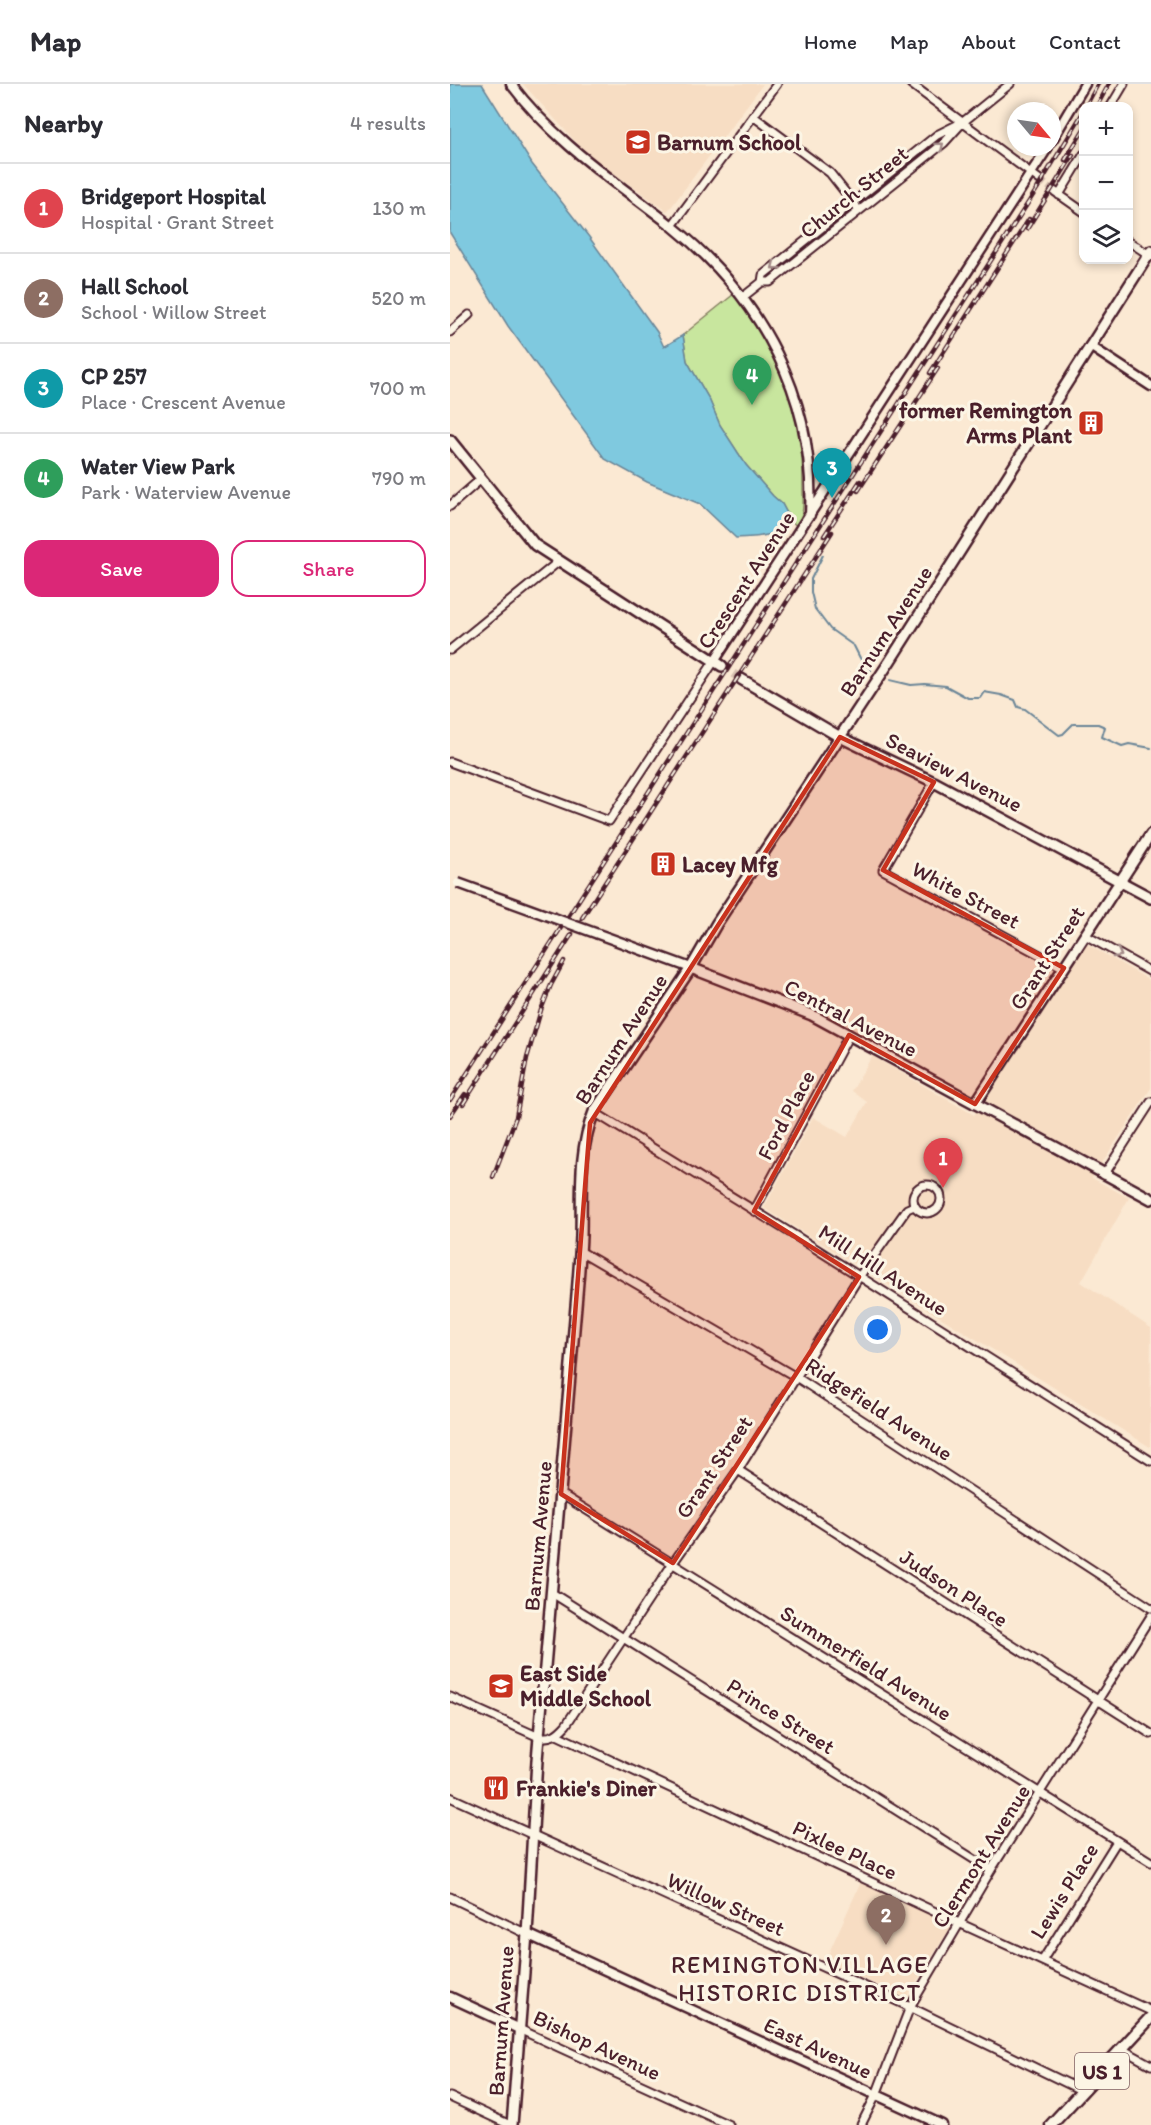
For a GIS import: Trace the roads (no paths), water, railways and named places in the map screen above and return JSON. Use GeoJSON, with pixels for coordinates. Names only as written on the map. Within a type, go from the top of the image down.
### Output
{"type":"FeatureCollection","features":[{"type":"Feature","properties":{"kind":"main road","name":"Barnum Avenue"},"geometry":{"type":"LineString","coordinates":[[511,2125],[527,1934],[539,1737],[580,1251],[582,1178],[587,1133],[594,1112],[691,968],[717,923],[890,661],[1150,254]]}},
{"type":"Feature","properties":{"kind":"main road"},"geometry":{"type":"LineString","coordinates":[[450,440],[536,545],[558,562],[718,663]]}},
{"type":"Feature","properties":{"kind":"main road","name":"Seaview Avenue"},"geometry":{"type":"LineString","coordinates":[[741,679],[840,737],[934,782],[1151,898]]}},
{"type":"Feature","properties":{"kind":"main road","name":"Grant Street"},"geometry":{"type":"LineString","coordinates":[[975,1104],[1151,834]]}},
{"type":"Feature","properties":{"kind":"main road","name":"Central Avenue"},"geometry":{"type":"LineString","coordinates":[[691,968],[812,1015],[1151,1199]]}},
{"type":"Feature","properties":{"kind":"main road","name":"US 1"},"geometry":{"type":"LineString","coordinates":[[1051,2125],[1151,2017]]}},
{"type":"Feature","properties":{"kind":"street"},"geometry":{"type":"LineString","coordinates":[[511,84],[556,132],[592,165],[697,247],[743,297],[776,350],[797,404],[808,456],[809,516]]}},
{"type":"Feature","properties":{"kind":"street"},"geometry":{"type":"LineString","coordinates":[[672,226],[777,84]]}},
{"type":"Feature","properties":{"kind":"street"},"geometry":{"type":"LineString","coordinates":[[911,84],[1040,180]]}},
{"type":"Feature","properties":{"kind":"street","name":"Church Street"},"geometry":{"type":"LineString","coordinates":[[743,297],[762,282],[770,282],[860,211],[944,143],[963,122],[1010,84]]}},
{"type":"Feature","properties":{"kind":"street"},"geometry":{"type":"LineString","coordinates":[[1061,125],[1085,84]]}},
{"type":"Feature","properties":{"kind":"street"},"geometry":{"type":"LineString","coordinates":[[1113,102],[1124,84]]}},
{"type":"Feature","properties":{"kind":"street"},"geometry":{"type":"LineString","coordinates":[[753,116],[826,170],[860,211]]}},
{"type":"Feature","properties":{"kind":"street","name":"Church Street"},"geometry":{"type":"LineString","coordinates":[[762,282],[763,275],[937,135],[963,122]]}},
{"type":"Feature","properties":{"kind":"street","name":"Crescent Avenue"},"geometry":{"type":"LineString","coordinates":[[450,762],[609,821],[718,663],[809,516],[1042,156]]}},
{"type":"Feature","properties":{"kind":"street"},"geometry":{"type":"LineString","coordinates":[[1080,210],[1056,193],[1082,156]]}},
{"type":"Feature","properties":{"kind":"street"},"geometry":{"type":"LineString","coordinates":[[1133,244],[1150,254]]}},
{"type":"Feature","properties":{"kind":"street"},"geometry":{"type":"LineString","coordinates":[[450,332],[469,315]]}},
{"type":"Feature","properties":{"kind":"street"},"geometry":{"type":"LineString","coordinates":[[1090,346],[1151,386]]}},
{"type":"Feature","properties":{"kind":"street"},"geometry":{"type":"LineString","coordinates":[[450,506],[481,479]]}},
{"type":"Feature","properties":{"kind":"street"},"geometry":{"type":"LineString","coordinates":[[450,650],[558,562]]}},
{"type":"Feature","properties":{"kind":"street","name":"White Street"},"geometry":{"type":"LineString","coordinates":[[934,782],[884,870],[1064,968]]}},
{"type":"Feature","properties":{"kind":"street","name":"Central Avenue"},"geometry":{"type":"LineString","coordinates":[[454,882],[691,968]]}},
{"type":"Feature","properties":{"kind":"street"},"geometry":{"type":"LineString","coordinates":[[1085,935],[1151,972]]}},
{"type":"Feature","properties":{"kind":"street","name":"Ford Place"},"geometry":{"type":"LineString","coordinates":[[754,1211],[849,1035]]}},
{"type":"Feature","properties":{"kind":"street"},"geometry":{"type":"LineString","coordinates":[[1104,1175],[1151,1102]]}},
{"type":"Feature","properties":{"kind":"street","name":"Mill Hill Avenue"},"geometry":{"type":"LineString","coordinates":[[594,1112],[1151,1461]]}},
{"type":"Feature","properties":{"kind":"street","name":"Grant Street"},"geometry":{"type":"LineString","coordinates":[[921,1187],[934,1187],[940,1194],[940,1203],[935,1211],[926,1214],[914,1206],[913,1197],[921,1187]]}},
{"type":"Feature","properties":{"kind":"street","name":"Grant Street"},"geometry":{"type":"LineString","coordinates":[[557,1735],[738,1470],[859,1277],[907,1209],[914,1206]]}},
{"type":"Feature","properties":{"kind":"street","name":"Ridgefield Avenue"},"geometry":{"type":"LineString","coordinates":[[580,1251],[796,1377],[1151,1608]]}},
{"type":"Feature","properties":{"kind":"street","name":"Judson Place"},"geometry":{"type":"LineString","coordinates":[[738,1470],[1151,1734]]}},
{"type":"Feature","properties":{"kind":"street","name":"Summerfield Avenue"},"geometry":{"type":"LineString","coordinates":[[561,1494],[1151,1862]]}},
{"type":"Feature","properties":{"kind":"street","name":"Prince Street"},"geometry":{"type":"LineString","coordinates":[[552,1593],[991,1869]]}},
{"type":"Feature","properties":{"kind":"street","name":"Clermont Avenue"},"geometry":{"type":"LineString","coordinates":[[861,2125],[876,2095],[910,2007],[991,1869],[1041,1794],[1151,1617]]}},
{"type":"Feature","properties":{"kind":"street"},"geometry":{"type":"LineString","coordinates":[[450,1697],[539,1737],[548,1738],[557,1735]]}},
{"type":"Feature","properties":{"kind":"street","name":"Pixlee Place"},"geometry":{"type":"LineString","coordinates":[[557,1735],[1151,2011]]}},
{"type":"Feature","properties":{"kind":"street","name":"Willow Street"},"geometry":{"type":"LineString","coordinates":[[450,1797],[910,2007],[1083,2091]]}},
{"type":"Feature","properties":{"kind":"street","name":"Lewis Place"},"geometry":{"type":"LineString","coordinates":[[1042,1961],[1117,1841]]}},
{"type":"Feature","properties":{"kind":"street","name":"East Avenue"},"geometry":{"type":"LineString","coordinates":[[450,1897],[942,2125]]}},
{"type":"Feature","properties":{"kind":"street","name":"Bishop Avenue"},"geometry":{"type":"LineString","coordinates":[[450,1997],[729,2125]]}},
{"type":"Feature","properties":{"kind":"street"},"geometry":{"type":"LineString","coordinates":[[1122,2049],[1151,2065]]}},
{"type":"Feature","properties":{"kind":"street"},"geometry":{"type":"LineString","coordinates":[[450,2097],[511,2125]]}},
{"type":"Feature","properties":{"kind":"water"},"geometry":{"type":"Polygon","coordinates":[[[450,84],[482,84],[532,164],[589,237],[657,332],[664,347],[683,335],[687,361],[709,399],[720,425],[746,465],[782,504],[791,521],[786,526],[766,535],[736,538],[700,504],[647,482],[605,459],[508,326],[450,233],[450,84]]]}},
{"type":"Feature","properties":{"kind":"waterway"},"geometry":{"type":"LineString","coordinates":[[823,555],[811,579],[815,609],[830,629],[854,646],[860,658],[871,670]]}},
{"type":"Feature","properties":{"kind":"waterway"},"geometry":{"type":"LineString","coordinates":[[890,680],[911,685],[946,686],[968,698],[980,698],[984,692],[1001,695],[1015,700],[1018,707],[1025,709],[1059,735],[1073,724],[1098,724],[1105,727],[1102,737],[1122,746],[1129,744],[1151,748]]}},
{"type":"Feature","properties":{"kind":"tunnel"},"geometry":{"type":"LineString","coordinates":[[1040,180],[1054,191]]}},
{"type":"Feature","properties":{"kind":"tunnel"},"geometry":{"type":"LineString","coordinates":[[722,666],[741,679]]}},
{"type":"Feature","properties":{"kind":"railway"},"geometry":{"type":"LineString","coordinates":[[1088,102],[1098,84]]}},
{"type":"Feature","properties":{"kind":"railway"},"geometry":{"type":"LineString","coordinates":[[1099,102],[1109,84]]}},
{"type":"Feature","properties":{"kind":"railway"},"geometry":{"type":"LineString","coordinates":[[450,1100],[1037,189],[1079,119]]}},
{"type":"Feature","properties":{"kind":"railway"},"geometry":{"type":"LineString","coordinates":[[1065,160],[1079,137]]}},
{"type":"Feature","properties":{"kind":"railway"},"geometry":{"type":"LineString","coordinates":[[1027,229],[1073,155]]}},
{"type":"Feature","properties":{"kind":"railway"},"geometry":{"type":"LineString","coordinates":[[930,373],[1029,219]]}},
{"type":"Feature","properties":{"kind":"railway"},"geometry":{"type":"LineString","coordinates":[[858,491],[938,368]]}},
{"type":"Feature","properties":{"kind":"railway"},"geometry":{"type":"LineString","coordinates":[[824,536],[860,481]]}},
{"type":"Feature","properties":{"kind":"railway"},"geometry":{"type":"LineString","coordinates":[[582,918],[832,532]]}},
{"type":"Feature","properties":{"kind":"railway"},"geometry":{"type":"LineString","coordinates":[[463,1104],[572,934]]}},
{"type":"Feature","properties":{"kind":"railway"},"geometry":{"type":"LineString","coordinates":[[493,1177],[516,1117],[527,1058],[541,1010],[564,961]]}},
{"type":"Feature","properties":{"kind":"railway"},"geometry":{"type":"LineString","coordinates":[[450,1116],[465,1094]]}},
{"type":"Feature","properties":{"kind":"place","name":"Barnum School"},"geometry":{"type":"Point","coordinates":[638,142]}},
{"type":"Feature","properties":{"kind":"place","name":"Water View Park"},"geometry":{"type":"Point","coordinates":[752,405]}},
{"type":"Feature","properties":{"kind":"place","name":"former Remington Arms Plant"},"geometry":{"type":"Point","coordinates":[1091,423]}},
{"type":"Feature","properties":{"kind":"place","name":"CP 257"},"geometry":{"type":"Point","coordinates":[832,498]}},
{"type":"Feature","properties":{"kind":"place","name":"Lacey Mfg"},"geometry":{"type":"Point","coordinates":[663,864]}},
{"type":"Feature","properties":{"kind":"place","name":"Bridgeport Hospital"},"geometry":{"type":"Point","coordinates":[943,1188]}},
{"type":"Feature","properties":{"kind":"place","name":"East Side Middle School"},"geometry":{"type":"Point","coordinates":[501,1686]}},
{"type":"Feature","properties":{"kind":"place","name":"Frankie's Diner"},"geometry":{"type":"Point","coordinates":[496,1788]}},
{"type":"Feature","properties":{"kind":"place","name":"Hall School"},"geometry":{"type":"Point","coordinates":[886,1945]}},
{"type":"Feature","properties":{"kind":"district","name":"REMINGTON VILLAGE HISTORIC DISTRICT"},"geometry":{"type":"Point","coordinates":[800,1978]}}]}
